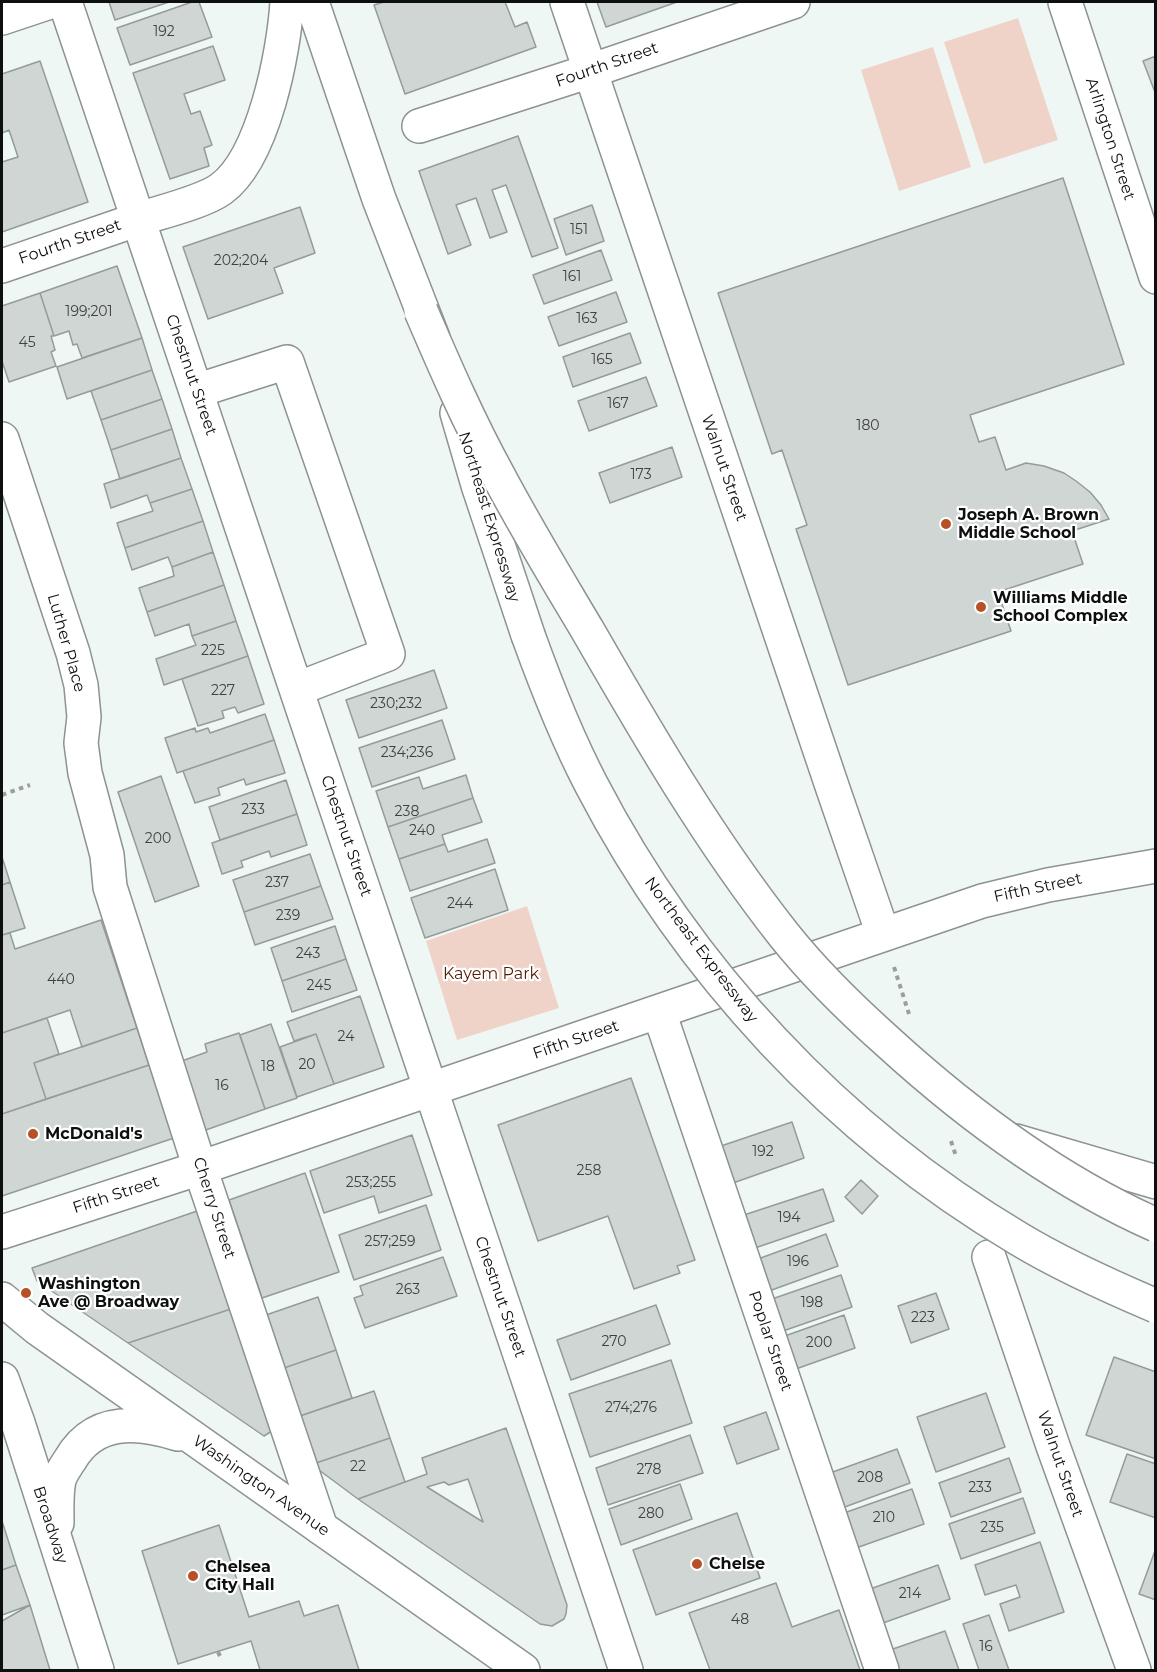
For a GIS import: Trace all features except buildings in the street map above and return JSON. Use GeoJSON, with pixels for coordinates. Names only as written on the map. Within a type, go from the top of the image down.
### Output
{"type":"FeatureCollection","features":[{"type":"Feature","properties":{"kind":"main road"},"geometry":{"type":"LineString","coordinates":[[2,18],[50,2]]}},
{"type":"Feature","properties":{"kind":"main road","name":"Chestnut Street"},"geometry":{"type":"LineString","coordinates":[[65,2],[626,1671]]}},
{"type":"Feature","properties":{"kind":"main road","name":"Fourth Street"},"geometry":{"type":"LineString","coordinates":[[2,266],[214,193],[227,184],[242,167],[256,140],[282,50],[287,2]]}},
{"type":"Feature","properties":{"kind":"main road","name":"Northeast Expressway"},"geometry":{"type":"LineString","coordinates":[[312,2],[396,248],[446,368],[498,475],[619,685],[748,889],[786,938],[826,983],[880,1035],[959,1102],[1007,1139],[1063,1176],[1155,1226]]}},
{"type":"Feature","properties":{"kind":"main road","name":"Northeast Expressway"},"geometry":{"type":"LineString","coordinates":[[312,2],[379,199],[442,361],[492,529],[549,692],[589,781],[655,893],[711,969],[758,1025],[793,1063],[867,1131],[917,1171],[993,1223],[1078,1271],[1155,1306]]}},
{"type":"Feature","properties":{"kind":"main road","name":"Walnut Street"},"geometry":{"type":"LineString","coordinates":[[567,2],[883,934]]}},
{"type":"Feature","properties":{"kind":"main road","name":"Fourth Street"},"geometry":{"type":"LineString","coordinates":[[419,126],[590,72],[793,2]]}},
{"type":"Feature","properties":{"kind":"main road","name":"Arlington Street"},"geometry":{"type":"LineString","coordinates":[[1065,2],[1146,218],[1155,277]]}},
{"type":"Feature","properties":{"kind":"main road"},"geometry":{"type":"LineString","coordinates":[[196,391],[287,362],[384,642],[388,654],[297,689]]}},
{"type":"Feature","properties":{"kind":"main road","name":"Luther Place"},"geometry":{"type":"LineString","coordinates":[[2,439],[73,653],[81,685],[84,717],[81,743],[85,773],[107,855],[110,887]]}},
{"type":"Feature","properties":{"kind":"main road","name":"Fifth Street"},"geometry":{"type":"LineString","coordinates":[[2,1232],[201,1168],[982,901],[1048,885],[1155,866]]}},
{"type":"Feature","properties":{"kind":"main road","name":"Cherry Street"},"geometry":{"type":"LineString","coordinates":[[110,887],[321,1528]]}},
{"type":"Feature","properties":{"kind":"main road","name":"Poplar Street"},"geometry":{"type":"LineString","coordinates":[[659,1012],[882,1671]]}},
{"type":"Feature","properties":{"kind":"main road"},"geometry":{"type":"LineString","coordinates":[[1007,1139],[1155,1182]]}},
{"type":"Feature","properties":{"kind":"main road","name":"Walnut Street"},"geometry":{"type":"LineString","coordinates":[[989,1257],[1053,1446],[1134,1671]]}},
{"type":"Feature","properties":{"kind":"main road","name":"Washington Avenue"},"geometry":{"type":"LineString","coordinates":[[2,1299],[37,1328],[523,1671]]}},
{"type":"Feature","properties":{"kind":"main road","name":"Broadway"},"geometry":{"type":"LineString","coordinates":[[2,1379],[18,1422],[95,1669]]}},
{"type":"Feature","properties":{"kind":"main road"},"geometry":{"type":"LineString","coordinates":[[60,1556],[57,1527],[59,1479],[75,1451],[85,1439],[112,1426],[131,1425],[153,1427],[194,1438]]}},
{"type":"Feature","properties":{"kind":"path"},"geometry":{"type":"LineString","coordinates":[[2,795],[30,784]]}},
{"type":"Feature","properties":{"kind":"green space"},"geometry":{"type":"Polygon","coordinates":[[[1018,18],[1058,140],[984,164],[944,42],[1018,18]]]}},
{"type":"Feature","properties":{"kind":"green space"},"geometry":{"type":"Polygon","coordinates":[[[933,47],[971,167],[899,191],[861,70],[933,47]]]}},
{"type":"Feature","properties":{"kind":"green space","name":"Kayem Park"},"geometry":{"type":"Polygon","coordinates":[[[527,906],[559,1008],[457,1040],[426,941],[527,906]]]}},
{"type":"Feature","properties":{"kind":"place","name":"Joseph A. Brown Middle School"},"geometry":{"type":"Point","coordinates":[946,524]}},
{"type":"Feature","properties":{"kind":"place","name":"Williams Middle School Complex"},"geometry":{"type":"Point","coordinates":[981,607]}},
{"type":"Feature","properties":{"kind":"place","name":"McDonald's"},"geometry":{"type":"Point","coordinates":[33,1134]}},
{"type":"Feature","properties":{"kind":"place","name":"Washington Ave @ Broadway"},"geometry":{"type":"Point","coordinates":[26,1293]}},
{"type":"Feature","properties":{"kind":"place","name":"Chelse"},"geometry":{"type":"Point","coordinates":[697,1564]}},
{"type":"Feature","properties":{"kind":"place","name":"Chelsea City Hall"},"geometry":{"type":"Point","coordinates":[193,1576]}}]}
